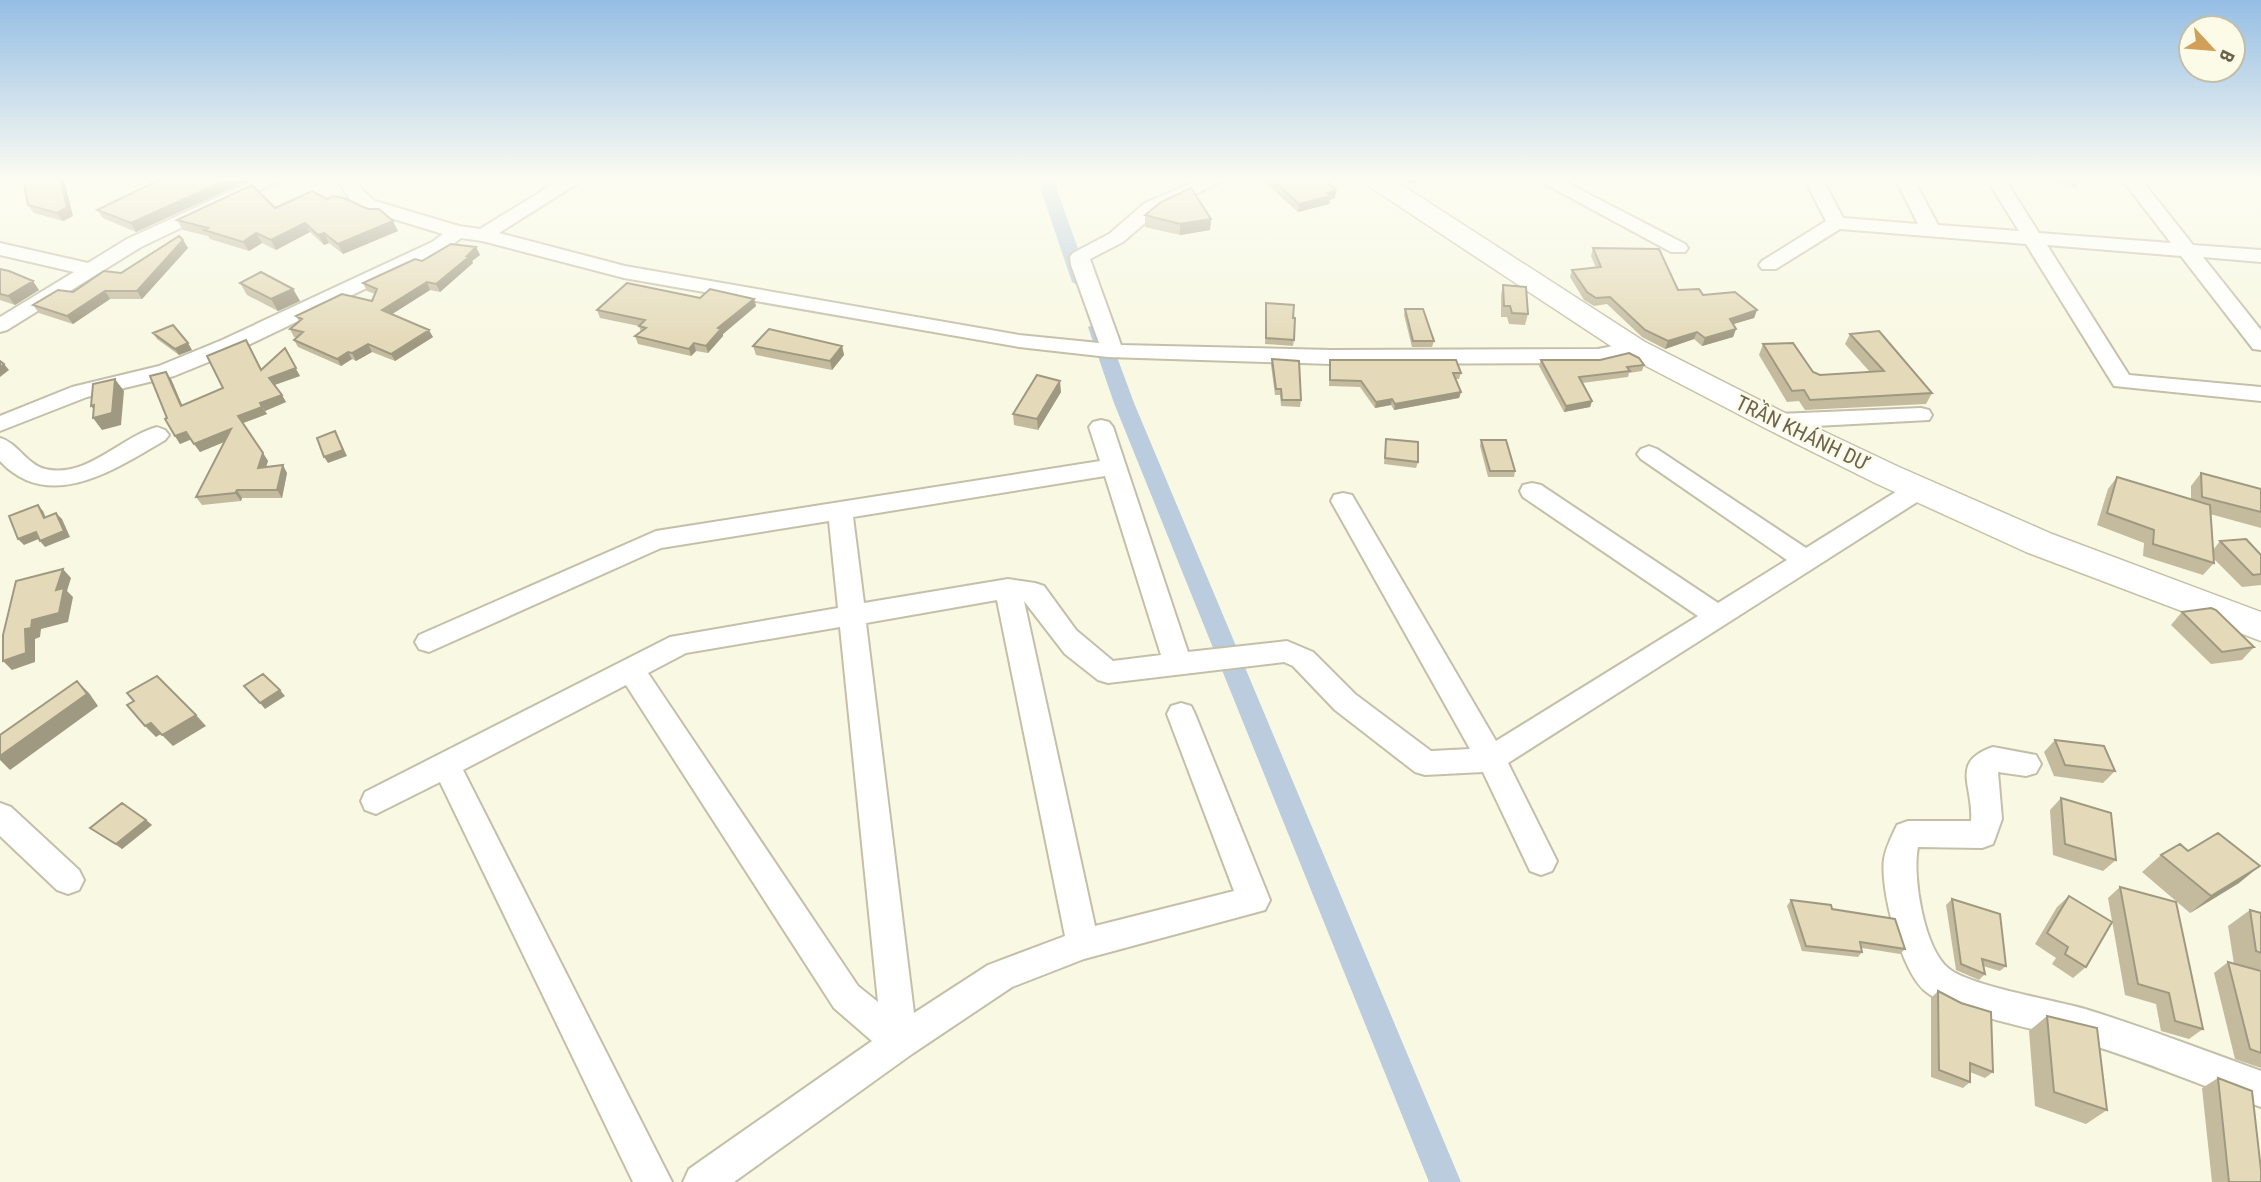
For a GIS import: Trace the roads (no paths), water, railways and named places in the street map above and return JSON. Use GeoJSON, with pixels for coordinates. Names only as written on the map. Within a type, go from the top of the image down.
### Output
{"type":"FeatureCollection","features":[{"type":"Feature","properties":{"kind":"street"},"geometry":{"type":"LineString","coordinates":[[0,326],[89,269],[155,233]]}},
{"type":"Feature","properties":{"kind":"street"},"geometry":{"type":"LineString","coordinates":[[0,425],[80,392],[166,371],[230,345],[439,246],[456,233]]}},
{"type":"Feature","properties":{"kind":"street"},"geometry":{"type":"LineString","coordinates":[[467,233],[624,272],[715,289],[1019,341],[1106,350],[1331,357],[1471,357],[1598,356],[1634,348]]}},
{"type":"Feature","properties":{"kind":"street"},"geometry":{"type":"LineString","coordinates":[[1106,350],[1080,257],[1122,233]]}},
{"type":"Feature","properties":{"kind":"street","name":"TRẦN KHÁNH DƯ"},"geometry":{"type":"LineString","coordinates":[[1458,233],[1634,348],[1776,421],[2039,543],[2261,627]]}},
{"type":"Feature","properties":{"kind":"street"},"geometry":{"type":"LineString","coordinates":[[1650,233],[1678,248]]}},
{"type":"Feature","properties":{"kind":"street"},"geometry":{"type":"LineString","coordinates":[[1769,265],[1820,233]]}},
{"type":"Feature","properties":{"kind":"street"},"geometry":{"type":"LineString","coordinates":[[1971,233],[2261,256]]}},
{"type":"Feature","properties":{"kind":"street"},"geometry":{"type":"LineString","coordinates":[[2030,233],[2122,381],[2261,394]]}},
{"type":"Feature","properties":{"kind":"street"},"geometry":{"type":"LineString","coordinates":[[2174,233],[2261,344]]}},
{"type":"Feature","properties":{"kind":"street"},"geometry":{"type":"LineString","coordinates":[[0,249],[89,269]]}},
{"type":"Feature","properties":{"kind":"street"},"geometry":{"type":"LineString","coordinates":[[1776,421],[1920,415]]}},
{"type":"Feature","properties":{"kind":"street"},"geometry":{"type":"LineString","coordinates":[[1101,427],[1178,665]]}},
{"type":"Feature","properties":{"kind":"street"},"geometry":{"type":"LineString","coordinates":[[0,446],[23,469],[44,478],[58,478],[87,473],[157,435]]}},
{"type":"Feature","properties":{"kind":"street"},"geometry":{"type":"LineString","coordinates":[[1649,454],[1806,560]]}},
{"type":"Feature","properties":{"kind":"street"},"geometry":{"type":"LineString","coordinates":[[429,642],[656,540],[1114,467]]}},
{"type":"Feature","properties":{"kind":"street"},"geometry":{"type":"LineString","coordinates":[[376,801],[680,644],[1008,589],[1035,593],[1044,610],[1071,646],[1108,672],[1287,651],[1303,659],[1345,702],[1425,763],[1455,763],[1491,758],[1919,489]]}},
{"type":"Feature","properties":{"kind":"street"},"geometry":{"type":"LineString","coordinates":[[1532,491],[1718,616]]}},
{"type":"Feature","properties":{"kind":"street"},"geometry":{"type":"LineString","coordinates":[[1343,501],[1491,758],[1541,861]]}},
{"type":"Feature","properties":{"kind":"street"},"geometry":{"type":"LineString","coordinates":[[840,511],[900,1042]]}},
{"type":"Feature","properties":{"kind":"street"},"geometry":{"type":"LineString","coordinates":[[1008,589],[1083,944]]}},
{"type":"Feature","properties":{"kind":"street"},"geometry":{"type":"LineString","coordinates":[[630,669],[846,998],[900,1042]]}},
{"type":"Feature","properties":{"kind":"street"},"geometry":{"type":"LineString","coordinates":[[702,1182],[900,1042],[1000,976],[1083,944],[1254,900],[1181,714]]}},
{"type":"Feature","properties":{"kind":"street"},"geometry":{"type":"LineString","coordinates":[[2026,764],[1993,759],[1982,765],[1987,820],[1982,835],[1908,834],[1901,847],[1899,873],[1902,902],[1929,972],[1940,984],[1956,991],[2086,1026],[2261,1089]]}},
{"type":"Feature","properties":{"kind":"street"},"geometry":{"type":"LineString","coordinates":[[446,765],[653,1182]]}},
{"type":"Feature","properties":{"kind":"street"},"geometry":{"type":"LineString","coordinates":[[0,816],[68,880]]}},
{"type":"Feature","properties":{"kind":"waterway"},"geometry":{"type":"LineString","coordinates":[[1064,233],[1081,282]]}},
{"type":"Feature","properties":{"kind":"waterway"},"geometry":{"type":"LineString","coordinates":[[1097,327],[1124,403],[1445,1182]]}}]}
